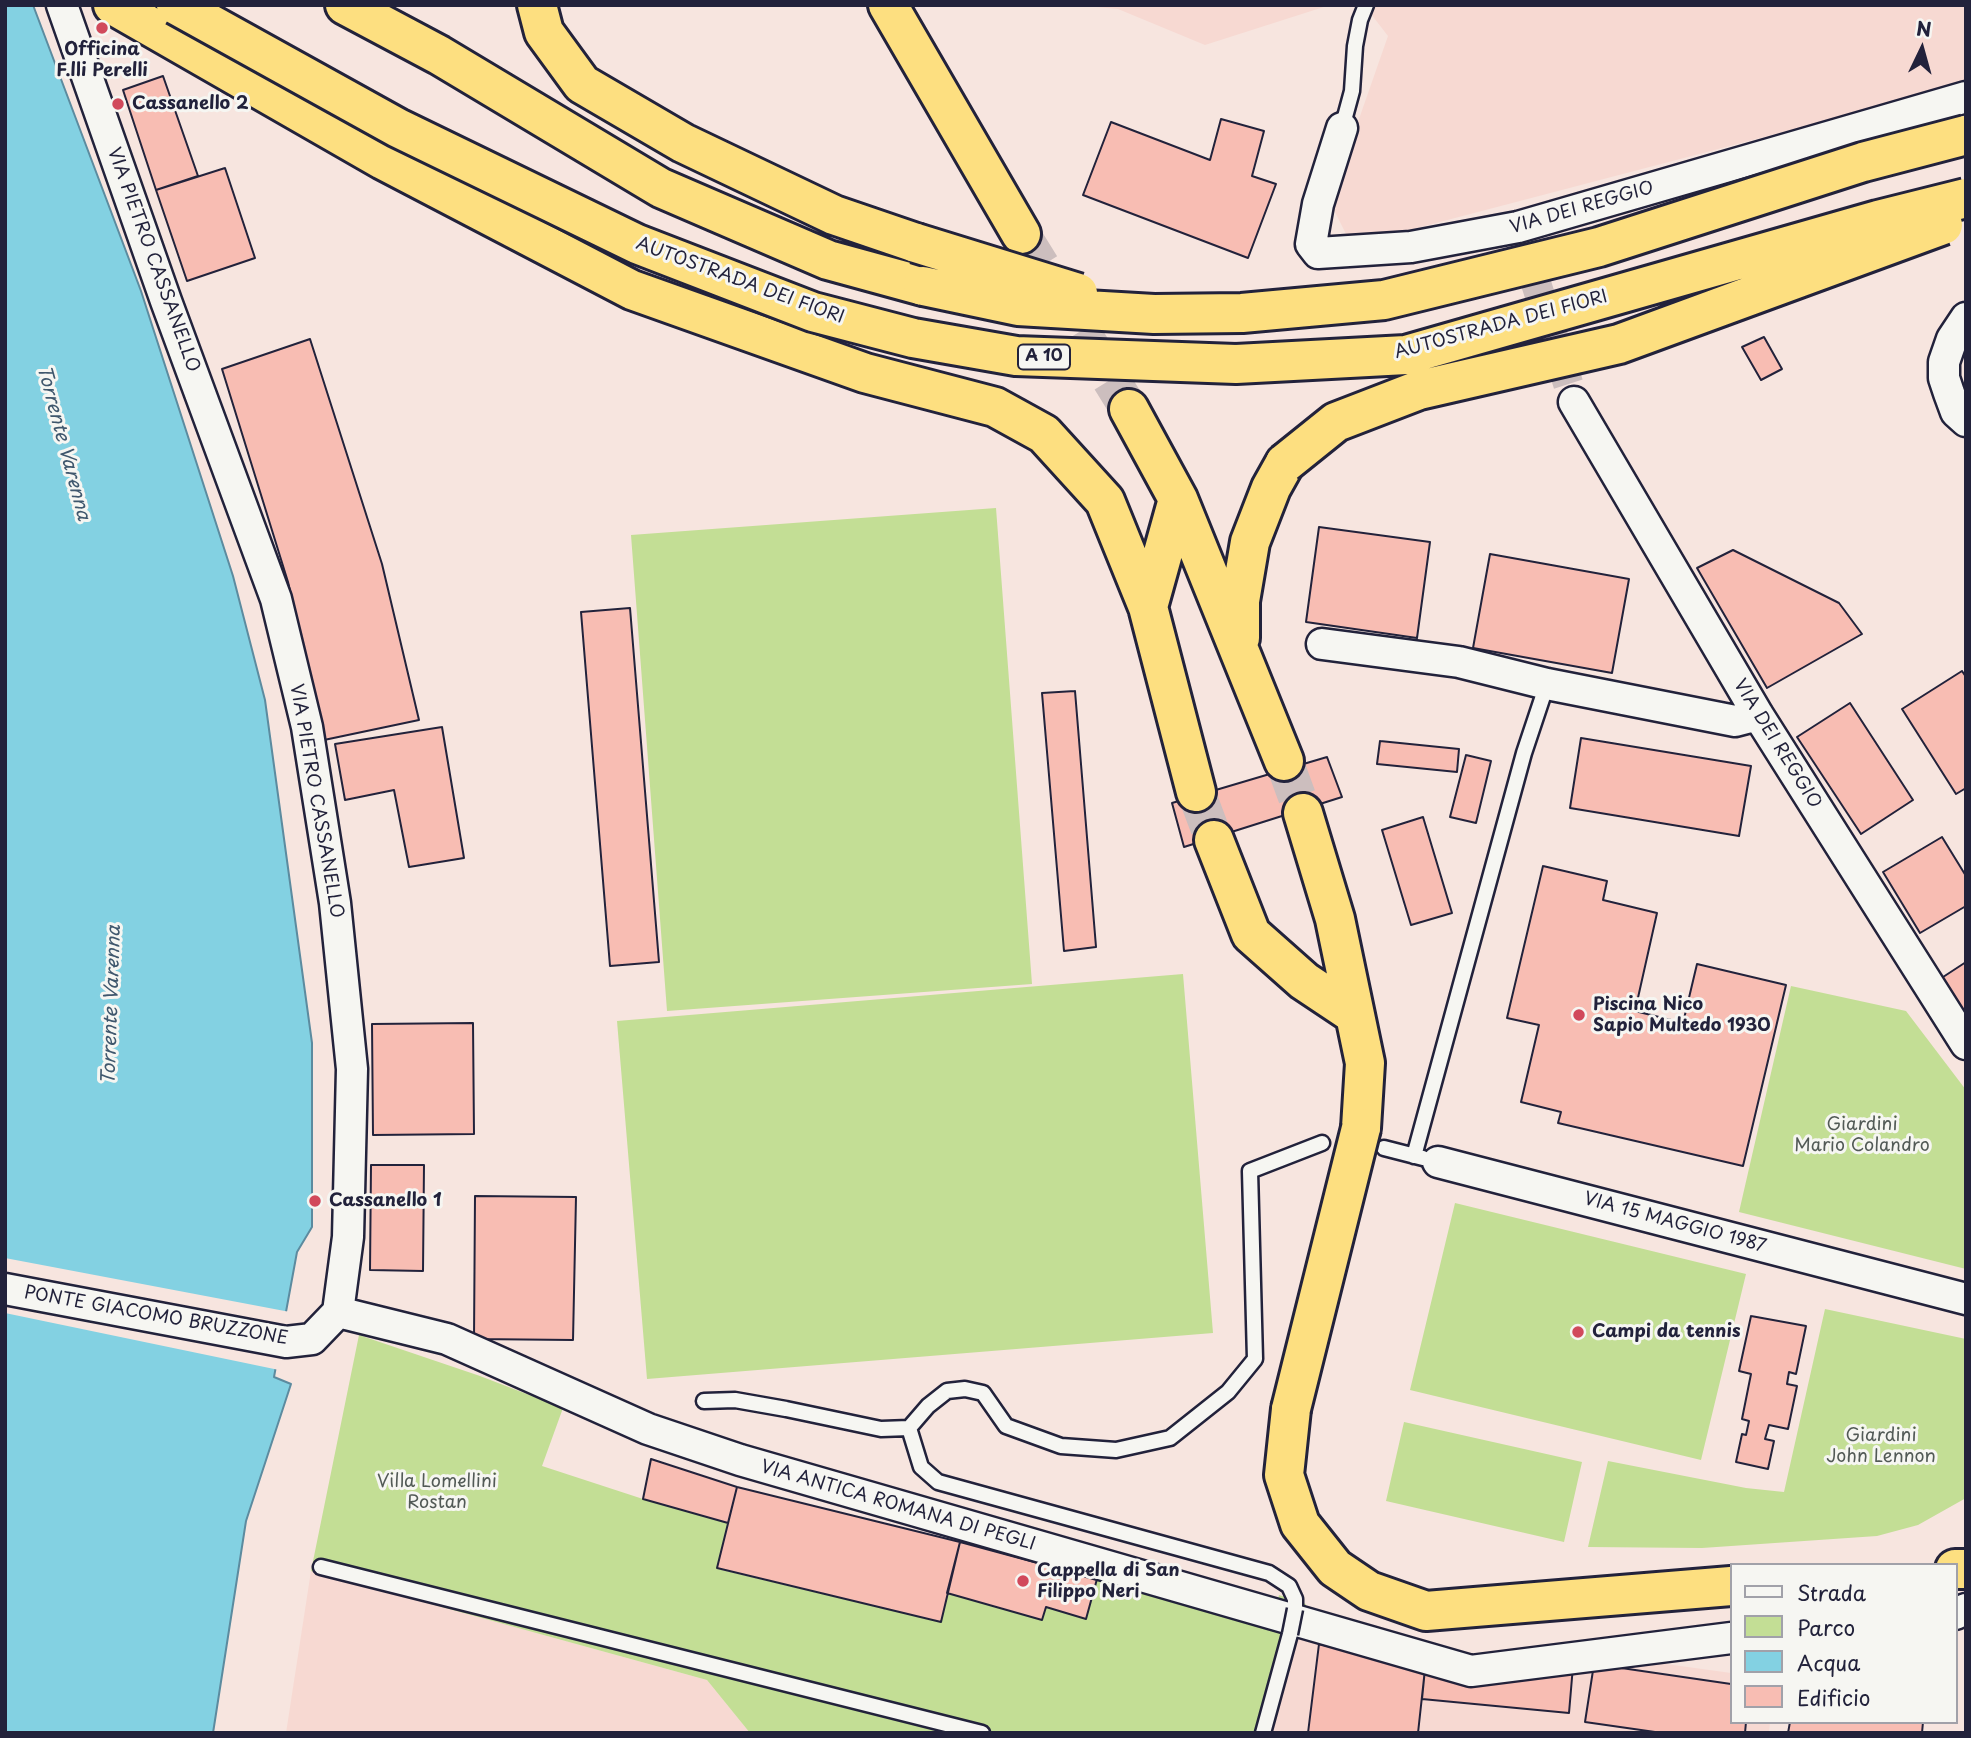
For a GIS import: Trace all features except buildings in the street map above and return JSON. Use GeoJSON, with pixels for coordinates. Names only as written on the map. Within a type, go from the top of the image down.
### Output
{"type":"FeatureCollection","features":[{"type":"Feature","properties":{"kind":"highway"},"geometry":{"type":"LineString","coordinates":[[113,5],[383,160],[632,290],[865,373],[995,407],[1044,433],[1105,501],[1148,607],[1196,792]]}},
{"type":"Feature","properties":{"kind":"highway","name":"AUTOSTRADA DEI FIORI"},"geometry":{"type":"LineString","coordinates":[[176,5],[398,128],[637,244],[813,312],[913,338],[1016,356],[1236,364],[1406,355],[1878,220],[1966,198]]}},
{"type":"Feature","properties":{"kind":"highway"},"geometry":{"type":"LineString","coordinates":[[345,5],[439,55],[661,188],[828,260],[923,286],[1018,306],[1154,314],[1242,313],[1384,300],[1599,247],[1863,162],[1966,135]]}},
{"type":"Feature","properties":{"kind":"highway"},"geometry":{"type":"LineString","coordinates":[[537,5],[544,32],[582,84],[682,143],[834,215],[1027,279],[1154,314]]}},
{"type":"Feature","properties":{"kind":"highway"},"geometry":{"type":"LineString","coordinates":[[888,5],[1021,234]]}},
{"type":"Feature","properties":{"kind":"highway"},"geometry":{"type":"LineString","coordinates":[[1243,661],[1240,601],[1250,542],[1267,497],[1285,463],[1335,422],[1419,390],[1619,344],[1966,217]]}},
{"type":"Feature","properties":{"kind":"highway"},"geometry":{"type":"LineString","coordinates":[[1129,408],[1178,499],[1284,761]]}},
{"type":"Feature","properties":{"kind":"highway"},"geometry":{"type":"LineString","coordinates":[[1148,607],[1178,499]]}},
{"type":"Feature","properties":{"kind":"highway"},"geometry":{"type":"LineString","coordinates":[[1303,813],[1335,919],[1365,1063],[1373,1138],[1291,1409],[1284,1475],[1300,1524],[1335,1568],[1369,1591],[1426,1611],[1730,1586]]}},
{"type":"Feature","properties":{"kind":"highway"},"geometry":{"type":"LineString","coordinates":[[1214,840],[1251,934],[1304,981],[1355,1015]]}},
{"type":"Feature","properties":{"kind":"street","name":"VIA PIETRO CASSANELLO"},"geometry":{"type":"LineString","coordinates":[[62,5],[166,301],[276,599],[307,727],[335,903],[352,1069],[348,1237],[338,1312]]}},
{"type":"Feature","properties":{"kind":"street","name":"VIA DEI REGGIO"},"geometry":{"type":"LineString","coordinates":[[1342,128],[1318,204],[1311,244],[1318,253],[1411,247],[1518,227],[1966,97]]}},
{"type":"Feature","properties":{"kind":"street"},"geometry":{"type":"LineString","coordinates":[[1966,318],[1952,339],[1944,362],[1944,378],[1956,412],[1966,421]]}},
{"type":"Feature","properties":{"kind":"street","name":"VIA DEI REGGIO"},"geometry":{"type":"LineString","coordinates":[[1574,402],[1758,715],[1966,1044]]}},
{"type":"Feature","properties":{"kind":"street"},"geometry":{"type":"LineString","coordinates":[[1322,644],[1459,662],[1547,684],[1735,721],[1758,715]]}},
{"type":"Feature","properties":{"kind":"street","name":"VIA 15 MAGGIO 1987"},"geometry":{"type":"LineString","coordinates":[[1426,1159],[1966,1298]]}},
{"type":"Feature","properties":{"kind":"street","name":"PONTE GIACOMO BRUZZONE"},"geometry":{"type":"LineString","coordinates":[[5,1289],[285,1342],[312,1339],[338,1312]]}},
{"type":"Feature","properties":{"kind":"street","name":"VIA ANTICA ROMANA DI PEGLI"},"geometry":{"type":"LineString","coordinates":[[338,1312],[447,1339],[648,1429],[740,1460],[1471,1671],[1730,1638]]}},
{"type":"Feature","properties":{"kind":"lane"},"geometry":{"type":"LineString","coordinates":[[1342,128],[1352,91],[1360,20],[1366,5]]}},
{"type":"Feature","properties":{"kind":"lane"},"geometry":{"type":"LineString","coordinates":[[1426,1159],[1524,753],[1547,684]]}},
{"type":"Feature","properties":{"kind":"lane","name":"VIA 15 MAGGIO 1987"},"geometry":{"type":"LineString","coordinates":[[1373,1138],[1426,1159]]}},
{"type":"Feature","properties":{"kind":"lane"},"geometry":{"type":"LineString","coordinates":[[704,1401],[734,1400],[881,1429],[909,1428],[928,1406],[947,1391],[965,1389],[983,1393],[1006,1426],[1061,1446],[1116,1450],[1170,1438],[1228,1392],[1255,1359],[1250,1171],[1322,1143]]}},
{"type":"Feature","properties":{"kind":"lane"},"geometry":{"type":"LineString","coordinates":[[909,1428],[921,1467],[938,1482],[1269,1573],[1289,1586],[1295,1599],[1295,1609],[1263,1733]]}},
{"type":"Feature","properties":{"kind":"lane"},"geometry":{"type":"LineString","coordinates":[[321,1567],[982,1733]]}},
{"type":"Feature","properties":{"kind":"shaded area"},"geometry":{"type":"Polygon","coordinates":[[[1074,5],[1330,5],[1205,45],[1118,9],[1074,5]]]}},
{"type":"Feature","properties":{"kind":"shaded area"},"geometry":{"type":"Polygon","coordinates":[[[1364,5],[1966,5],[1966,84],[1375,239],[1346,234],[1330,202],[1388,36],[1364,5]]]}},
{"type":"Feature","properties":{"kind":"shaded area"},"geometry":{"type":"Polygon","coordinates":[[[311,1571],[707,1680],[750,1733],[286,1733],[311,1571]]]}},
{"type":"Feature","properties":{"kind":"shaded area"},"geometry":{"type":"Polygon","coordinates":[[[1298,1632],[1469,1680],[1630,1659],[1730,1673],[1730,1724],[1770,1724],[1769,1733],[1271,1733],[1298,1632]]]}},
{"type":"Feature","properties":{"kind":"green space"},"geometry":{"type":"Polygon","coordinates":[[[996,508],[1032,984],[667,1011],[631,535],[996,508]]]}},
{"type":"Feature","properties":{"kind":"green space"},"geometry":{"type":"Polygon","coordinates":[[[1183,974],[1213,1333],[647,1379],[617,1021],[1183,974]]]}},
{"type":"Feature","properties":{"kind":"green space","name":"Giardini Mario Colandro"},"geometry":{"type":"Polygon","coordinates":[[[1791,986],[1906,1011],[1966,1090],[1966,1269],[1739,1212],[1791,986]]]}},
{"type":"Feature","properties":{"kind":"green space","name":"Campi da tennis"},"geometry":{"type":"Polygon","coordinates":[[[1455,1203],[1746,1274],[1701,1460],[1410,1390],[1455,1203]]]}},
{"type":"Feature","properties":{"kind":"green space","name":"Giardini John Lennon"},"geometry":{"type":"Polygon","coordinates":[[[1825,1309],[1966,1339],[1966,1498],[1918,1525],[1877,1536],[1702,1548],[1588,1547],[1608,1461],[1746,1488],[1784,1492],[1825,1309]]]}},
{"type":"Feature","properties":{"kind":"green space","name":"Villa Lomellini Rostan"},"geometry":{"type":"Polygon","coordinates":[[[359,1335],[480,1376],[563,1408],[542,1466],[728,1523],[718,1569],[940,1622],[947,1593],[1042,1620],[1046,1607],[1086,1619],[1097,1579],[1273,1624],[1279,1595],[1306,1604],[1271,1733],[750,1733],[707,1680],[311,1571],[359,1335]]]}},
{"type":"Feature","properties":{"kind":"green space"},"geometry":{"type":"Polygon","coordinates":[[[1404,1422],[1582,1462],[1564,1542],[1386,1501],[1404,1422]]]}},
{"type":"Feature","properties":{"kind":"water","name":"Torrente Varenna"},"geometry":{"type":"Polygon","coordinates":[[[5,5],[33,5],[141,291],[233,576],[265,700],[312,1043],[312,1227],[297,1252],[274,1377],[291,1384],[246,1521],[213,1733],[5,1733],[5,5]]]}},
{"type":"Feature","properties":{"kind":"pier"},"geometry":{"type":"Polygon","coordinates":[[[5,1258],[290,1312],[279,1370],[5,1313],[5,1258]]]}},
{"type":"Feature","properties":{"kind":"tunnel"},"geometry":{"type":"LineString","coordinates":[[1518,227],[1574,402]]}},
{"type":"Feature","properties":{"kind":"tunnel"},"geometry":{"type":"LineString","coordinates":[[1021,234],[1129,409]]}},
{"type":"Feature","properties":{"kind":"tunnel"},"geometry":{"type":"LineString","coordinates":[[1284,761],[1303,813]]}},
{"type":"Feature","properties":{"kind":"tunnel"},"geometry":{"type":"LineString","coordinates":[[1196,792],[1214,840]]}},
{"type":"Feature","properties":{"kind":"place","name":"Officina F.lli Perelli"},"geometry":{"type":"Point","coordinates":[102,28]}},
{"type":"Feature","properties":{"kind":"place","name":"Cassanello 2"},"geometry":{"type":"Point","coordinates":[118,104]}},
{"type":"Feature","properties":{"kind":"place","name":"Piscina Nico Sapio Multedo 1930"},"geometry":{"type":"Point","coordinates":[1579,1015]}},
{"type":"Feature","properties":{"kind":"place","name":"Cassanello 1"},"geometry":{"type":"Point","coordinates":[315,1201]}},
{"type":"Feature","properties":{"kind":"place","name":"Campi da tennis"},"geometry":{"type":"Point","coordinates":[1578,1332]}},
{"type":"Feature","properties":{"kind":"place","name":"Cappella di San Filippo Neri"},"geometry":{"type":"Point","coordinates":[1023,1581]}}]}
